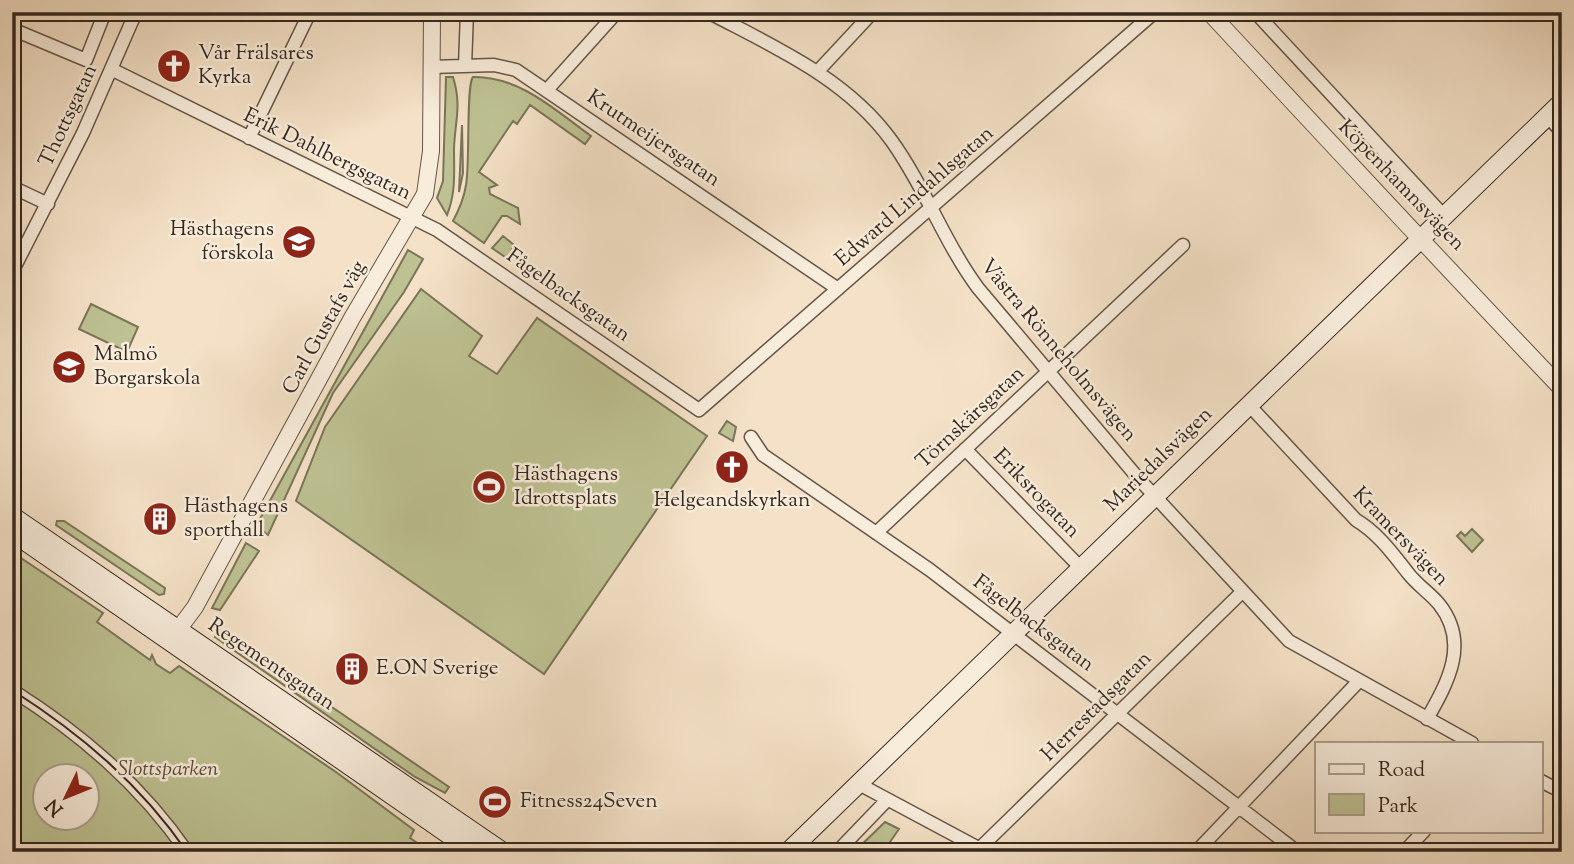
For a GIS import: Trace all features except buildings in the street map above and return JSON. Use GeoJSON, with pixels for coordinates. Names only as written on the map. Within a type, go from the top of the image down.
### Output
{"type":"FeatureCollection","features":[{"type":"Feature","properties":{"kind":"main road","name":"Mariedalsvägen"},"geometry":{"type":"LineString","coordinates":[[788,852],[1079,566],[1562,102]]}},
{"type":"Feature","properties":{"kind":"main road","name":"Regementsgatan"},"geometry":{"type":"LineString","coordinates":[[12,516],[474,852]]}},
{"type":"Feature","properties":{"kind":"main road","name":"Regementsgatan"},"geometry":{"type":"LineString","coordinates":[[12,532],[175,635],[503,852]]}},
{"type":"Feature","properties":{"kind":"street","name":"Thottsgatan"},"geometry":{"type":"LineString","coordinates":[[12,29],[86,60],[106,12]]}},
{"type":"Feature","properties":{"kind":"street","name":"Thottsgatan"},"geometry":{"type":"LineString","coordinates":[[12,272],[113,70],[136,12]]}},
{"type":"Feature","properties":{"kind":"street"},"geometry":{"type":"LineString","coordinates":[[249,138],[310,12]]}},
{"type":"Feature","properties":{"kind":"street","name":"Carl Gustafs väg"},"geometry":{"type":"LineString","coordinates":[[175,635],[195,607],[352,318],[425,194],[429,177],[432,12]]}},
{"type":"Feature","properties":{"kind":"street"},"geometry":{"type":"LineString","coordinates":[[465,66],[467,12]]}},
{"type":"Feature","properties":{"kind":"street"},"geometry":{"type":"LineString","coordinates":[[547,90],[617,12]]}},
{"type":"Feature","properties":{"kind":"street","name":"Västra Rönneholmsvägen"},"geometry":{"type":"LineString","coordinates":[[708,12],[819,70],[890,138],[965,271],[1154,495],[1289,641],[1358,682],[1470,742]]}},
{"type":"Feature","properties":{"kind":"street"},"geometry":{"type":"LineString","coordinates":[[819,70],[873,12]]}},
{"type":"Feature","properties":{"kind":"street","name":"Edward Lindahlsgatan"},"geometry":{"type":"LineString","coordinates":[[699,410],[932,210],[1155,12]]}},
{"type":"Feature","properties":{"kind":"street","name":"Köpenhamnsvägen"},"geometry":{"type":"LineString","coordinates":[[1209,12],[1423,238],[1527,355],[1562,389]]}},
{"type":"Feature","properties":{"kind":"street","name":"Köpenhamnsvägen"},"geometry":{"type":"LineString","coordinates":[[1255,12],[1445,217]]}},
{"type":"Feature","properties":{"kind":"street","name":"Krutmeijersgatan"},"geometry":{"type":"LineString","coordinates":[[431,67],[495,65],[516,70],[838,289]]}},
{"type":"Feature","properties":{"kind":"street","name":"Erik Dahlbergsgatan"},"geometry":{"type":"LineString","coordinates":[[113,70],[412,218]]}},
{"type":"Feature","properties":{"kind":"street"},"geometry":{"type":"LineString","coordinates":[[1547,116],[1562,132]]}},
{"type":"Feature","properties":{"kind":"street"},"geometry":{"type":"LineString","coordinates":[[12,187],[48,204]]}},
{"type":"Feature","properties":{"kind":"street","name":"Fågelbacksgatan"},"geometry":{"type":"LineString","coordinates":[[412,218],[451,238],[699,410]]}},
{"type":"Feature","properties":{"kind":"street","name":"Törnskärsgatan"},"geometry":{"type":"LineString","coordinates":[[876,533],[1183,245]]}},
{"type":"Feature","properties":{"kind":"street","name":"Kramersvägen"},"geometry":{"type":"LineString","coordinates":[[1249,405],[1338,502],[1400,561],[1446,616],[1452,628],[1455,657],[1451,675],[1427,719]]}},
{"type":"Feature","properties":{"kind":"street","name":"Fågelbacksgatan"},"geometry":{"type":"LineString","coordinates":[[751,437],[763,455],[1013,632],[1291,847]]}},
{"type":"Feature","properties":{"kind":"street","name":"Eriksrogatan"},"geometry":{"type":"LineString","coordinates":[[965,449],[1079,566]]}},
{"type":"Feature","properties":{"kind":"street","name":"Herrestadsgatan"},"geometry":{"type":"LineString","coordinates":[[983,850],[1242,592]]}},
{"type":"Feature","properties":{"kind":"street"},"geometry":{"type":"LineString","coordinates":[[1196,852],[1358,682]]}},
{"type":"Feature","properties":{"kind":"street"},"geometry":{"type":"LineString","coordinates":[[12,690],[64,725],[124,776],[157,811],[187,852]]}},
{"type":"Feature","properties":{"kind":"street"},"geometry":{"type":"LineString","coordinates":[[1542,782],[1562,792]]}},
{"type":"Feature","properties":{"kind":"street"},"geometry":{"type":"LineString","coordinates":[[857,783],[983,850]]}},
{"type":"Feature","properties":{"kind":"street"},"geometry":{"type":"LineString","coordinates":[[837,852],[887,800]]}},
{"type":"Feature","properties":{"kind":"street"},"geometry":{"type":"LineString","coordinates":[[1404,852],[1423,832]]}},
{"type":"Feature","properties":{"kind":"green space"},"geometry":{"type":"Polygon","coordinates":[[[446,77],[453,77],[458,105],[453,191],[447,215],[437,198],[443,181],[446,77]]]}},
{"type":"Feature","properties":{"kind":"green space"},"geometry":{"type":"Polygon","coordinates":[[[473,77],[490,78],[522,89],[551,106],[591,136],[585,144],[530,105],[517,124],[513,121],[479,172],[497,185],[489,188],[490,194],[518,208],[520,224],[502,216],[484,243],[453,221],[466,185],[473,77]]]}},
{"type":"Feature","properties":{"kind":"green space"},"geometry":{"type":"Polygon","coordinates":[[[462,125],[463,173],[459,192],[462,125]]]}},
{"type":"Feature","properties":{"kind":"green space"},"geometry":{"type":"Polygon","coordinates":[[[503,236],[514,245],[508,259],[492,248],[503,236]]]}},
{"type":"Feature","properties":{"kind":"green space"},"geometry":{"type":"Polygon","coordinates":[[[408,250],[423,259],[404,292],[333,393],[268,535],[256,526],[408,250]]]}},
{"type":"Feature","properties":{"kind":"green space","name":"Hästhagens Idrottsplats"},"geometry":{"type":"Polygon","coordinates":[[[421,289],[482,336],[469,356],[497,374],[537,318],[707,436],[544,674],[296,501],[325,427],[421,289]]]}},
{"type":"Feature","properties":{"kind":"green space"},"geometry":{"type":"Polygon","coordinates":[[[91,304],[138,327],[127,352],[79,329],[91,304]]]}},
{"type":"Feature","properties":{"kind":"green space"},"geometry":{"type":"Polygon","coordinates":[[[727,421],[736,427],[733,441],[719,433],[727,421]]]}},
{"type":"Feature","properties":{"kind":"green space"},"geometry":{"type":"Polygon","coordinates":[[[57,521],[64,521],[165,588],[164,594],[159,595],[56,525],[57,521]]]}},
{"type":"Feature","properties":{"kind":"green space"},"geometry":{"type":"Polygon","coordinates":[[[1472,529],[1483,540],[1472,552],[1457,536],[1461,532],[1465,536],[1472,529]]]}},
{"type":"Feature","properties":{"kind":"green space"},"geometry":{"type":"Polygon","coordinates":[[[246,543],[259,551],[220,610],[212,608],[246,543]]]}},
{"type":"Feature","properties":{"kind":"green space","name":"Slottsparken"},"geometry":{"type":"Polygon","coordinates":[[[12,552],[103,613],[97,622],[150,660],[152,655],[156,664],[170,673],[179,666],[336,772],[414,830],[410,838],[429,851],[12,852],[12,552]]]}},
{"type":"Feature","properties":{"kind":"green space"},"geometry":{"type":"Polygon","coordinates":[[[219,630],[449,787],[445,793],[415,777],[215,637],[219,630]]]}},
{"type":"Feature","properties":{"kind":"green space"},"geometry":{"type":"Polygon","coordinates":[[[885,822],[899,829],[883,852],[854,852],[885,822]]]}},
{"type":"Feature","properties":{"kind":"tram line"},"geometry":{"type":"LineString","coordinates":[[12,690],[62,724],[108,762],[150,804],[187,852]]}},
{"type":"Feature","properties":{"kind":"place","name":"Vår Frälsares Kyrka"},"geometry":{"type":"Point","coordinates":[174,66]}},
{"type":"Feature","properties":{"kind":"place","name":"Hästhagens förskola"},"geometry":{"type":"Point","coordinates":[299,242]}},
{"type":"Feature","properties":{"kind":"place","name":"Malmö Borgarskola"},"geometry":{"type":"Point","coordinates":[69,367]}},
{"type":"Feature","properties":{"kind":"place","name":"Helgeandskyrkan"},"geometry":{"type":"Point","coordinates":[732,467]}},
{"type":"Feature","properties":{"kind":"place","name":"Hästhagens Idrottsplats"},"geometry":{"type":"Point","coordinates":[489,487]}},
{"type":"Feature","properties":{"kind":"place","name":"Hästhagens sporthall"},"geometry":{"type":"Point","coordinates":[160,519]}},
{"type":"Feature","properties":{"kind":"place","name":"E.ON Sverige"},"geometry":{"type":"Point","coordinates":[352,669]}},
{"type":"Feature","properties":{"kind":"place","name":"Fitness24Seven"},"geometry":{"type":"Point","coordinates":[495,802]}}]}
